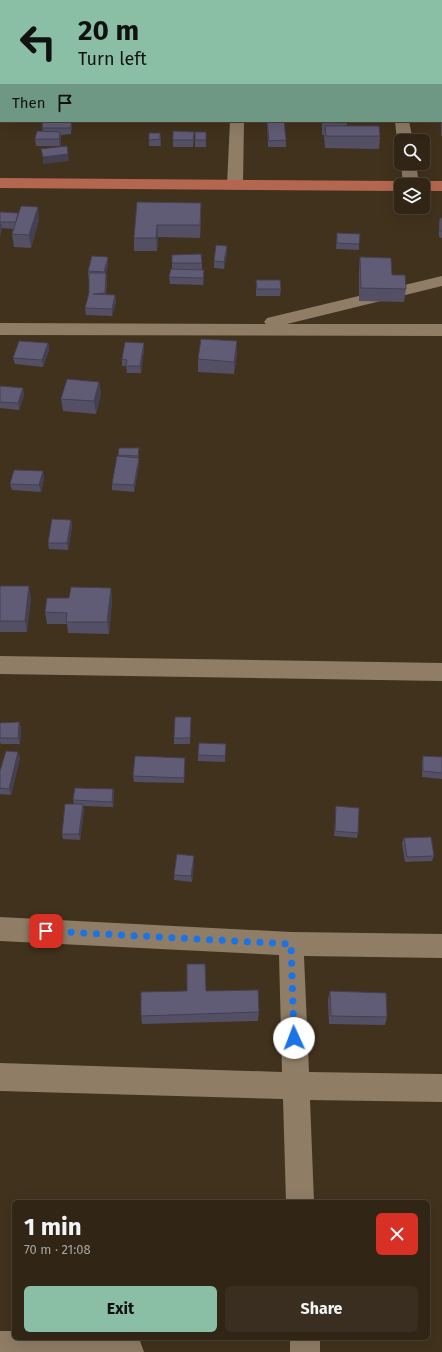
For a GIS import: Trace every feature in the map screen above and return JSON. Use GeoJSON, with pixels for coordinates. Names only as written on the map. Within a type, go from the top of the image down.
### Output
{"type":"FeatureCollection","features":[{"type":"Feature","properties":{"kind":"main road"},"geometry":{"type":"LineString","coordinates":[[0,183],[394,186]]}},
{"type":"Feature","properties":{"kind":"main road"},"geometry":{"type":"LineString","coordinates":[[430,186],[442,186]]}},
{"type":"Feature","properties":{"kind":"street"},"geometry":{"type":"LineString","coordinates":[[235,185],[237,122]]}},
{"type":"Feature","properties":{"kind":"street"},"geometry":{"type":"LineString","coordinates":[[402,122],[404,134]]}},
{"type":"Feature","properties":{"kind":"street"},"geometry":{"type":"LineString","coordinates":[[240,330],[442,281]]}},
{"type":"Feature","properties":{"kind":"street"},"geometry":{"type":"LineString","coordinates":[[0,329],[442,330]]}},
{"type":"Feature","properties":{"kind":"street"},"geometry":{"type":"LineString","coordinates":[[0,665],[442,672]]}},
{"type":"Feature","properties":{"kind":"street"},"geometry":{"type":"LineString","coordinates":[[0,929],[291,944],[442,946]]}},
{"type":"Feature","properties":{"kind":"street"},"geometry":{"type":"LineString","coordinates":[[291,944],[300,1200]]}},
{"type":"Feature","properties":{"kind":"street"},"geometry":{"type":"LineString","coordinates":[[0,1077],[296,1086],[442,1088]]}},
{"type":"Feature","properties":{"kind":"street"},"geometry":{"type":"LineString","coordinates":[[305,1340],[305,1352]]}},
{"type":"Feature","properties":{"kind":"street"},"geometry":{"type":"LineString","coordinates":[[0,1346],[129,1352]]}},
{"type":"Feature","properties":{"kind":"building"},"geometry":{"type":"Polygon","coordinates":[[[43,122],[71,122],[71,128],[42,128],[43,122]]]}},
{"type":"Feature","properties":{"kind":"building"},"geometry":{"type":"Polygon","coordinates":[[[267,122],[284,122],[286,140],[269,141],[267,122]]]}},
{"type":"Feature","properties":{"kind":"building"},"geometry":{"type":"Polygon","coordinates":[[[323,122],[347,122],[347,123],[323,122]]]}},
{"type":"Feature","properties":{"kind":"building"},"geometry":{"type":"Polygon","coordinates":[[[325,126],[379,126],[380,136],[326,136],[325,126]]]}},
{"type":"Feature","properties":{"kind":"building"},"geometry":{"type":"Polygon","coordinates":[[[37,131],[60,132],[59,139],[35,139],[37,131]]]}},
{"type":"Feature","properties":{"kind":"building"},"geometry":{"type":"Polygon","coordinates":[[[173,131],[194,132],[193,140],[173,140],[173,131]]]}},
{"type":"Feature","properties":{"kind":"building"},"geometry":{"type":"Polygon","coordinates":[[[195,132],[206,132],[206,140],[195,140],[195,132]]]}},
{"type":"Feature","properties":{"kind":"building"},"geometry":{"type":"Polygon","coordinates":[[[149,133],[160,133],[160,139],[149,140],[149,133]]]}},
{"type":"Feature","properties":{"kind":"building"},"geometry":{"type":"Polygon","coordinates":[[[67,146],[68,154],[43,157],[41,149],[67,146]]]}},
{"type":"Feature","properties":{"kind":"building"},"geometry":{"type":"Polygon","coordinates":[[[137,202],[201,203],[200,225],[157,225],[156,238],[134,238],[137,202]]]}},
{"type":"Feature","properties":{"kind":"building"},"geometry":{"type":"Polygon","coordinates":[[[21,206],[38,207],[29,235],[12,234],[21,206]]]}},
{"type":"Feature","properties":{"kind":"building"},"geometry":{"type":"Polygon","coordinates":[[[0,212],[18,213],[16,222],[0,222],[0,212]]]}},
{"type":"Feature","properties":{"kind":"building"},"geometry":{"type":"Polygon","coordinates":[[[440,218],[442,218],[442,231],[440,231],[440,218]]]}},
{"type":"Feature","properties":{"kind":"building"},"geometry":{"type":"Polygon","coordinates":[[[337,233],[360,234],[359,244],[337,243],[337,233]]]}},
{"type":"Feature","properties":{"kind":"building"},"geometry":{"type":"Polygon","coordinates":[[[216,245],[227,246],[224,262],[214,261],[216,245]]]}},
{"type":"Feature","properties":{"kind":"building"},"geometry":{"type":"Polygon","coordinates":[[[201,254],[202,263],[172,263],[172,255],[201,254]]]}},
{"type":"Feature","properties":{"kind":"building"},"geometry":{"type":"Polygon","coordinates":[[[92,256],[108,257],[104,272],[88,271],[92,256]]]}},
{"type":"Feature","properties":{"kind":"building"},"geometry":{"type":"Polygon","coordinates":[[[360,257],[391,258],[392,275],[405,275],[406,289],[361,288],[360,257]]]}},
{"type":"Feature","properties":{"kind":"building"},"geometry":{"type":"Polygon","coordinates":[[[171,269],[204,270],[203,278],[169,277],[171,269]]]}},
{"type":"Feature","properties":{"kind":"building"},"geometry":{"type":"Polygon","coordinates":[[[89,273],[106,273],[105,293],[93,294],[115,295],[112,309],[85,308],[89,293],[89,273]]]}},
{"type":"Feature","properties":{"kind":"building"},"geometry":{"type":"Polygon","coordinates":[[[256,280],[280,280],[281,289],[257,289],[256,280]]]}},
{"type":"Feature","properties":{"kind":"building"},"geometry":{"type":"Polygon","coordinates":[[[201,339],[237,341],[234,362],[198,359],[201,339]]]}},
{"type":"Feature","properties":{"kind":"building"},"geometry":{"type":"Polygon","coordinates":[[[19,341],[48,343],[42,360],[13,358],[19,341]]]}},
{"type":"Feature","properties":{"kind":"building"},"geometry":{"type":"Polygon","coordinates":[[[125,342],[144,343],[140,366],[126,366],[127,360],[122,359],[125,342]]]}},
{"type":"Feature","properties":{"kind":"building"},"geometry":{"type":"Polygon","coordinates":[[[67,379],[99,382],[94,401],[61,399],[67,379]]]}},
{"type":"Feature","properties":{"kind":"building"},"geometry":{"type":"Polygon","coordinates":[[[0,386],[23,388],[18,403],[0,402],[0,386]]]}},
{"type":"Feature","properties":{"kind":"building"},"geometry":{"type":"Polygon","coordinates":[[[119,448],[139,448],[138,456],[118,455],[119,448]]]}},
{"type":"Feature","properties":{"kind":"building"},"geometry":{"type":"Polygon","coordinates":[[[117,456],[139,458],[134,485],[112,484],[117,456]]]}},
{"type":"Feature","properties":{"kind":"building"},"geometry":{"type":"Polygon","coordinates":[[[14,470],[43,471],[39,485],[10,484],[14,470]]]}},
{"type":"Feature","properties":{"kind":"building"},"geometry":{"type":"Polygon","coordinates":[[[52,519],[71,520],[67,543],[48,543],[52,519]]]}},
{"type":"Feature","properties":{"kind":"building"},"geometry":{"type":"Polygon","coordinates":[[[0,586],[29,586],[25,621],[0,621],[0,586]]]}},
{"type":"Feature","properties":{"kind":"building"},"geometry":{"type":"Polygon","coordinates":[[[71,587],[111,588],[107,622],[66,622],[67,613],[45,612],[47,598],[69,598],[71,587]]]}},
{"type":"Feature","properties":{"kind":"building"},"geometry":{"type":"Polygon","coordinates":[[[175,717],[191,717],[190,738],[174,738],[175,717]]]}},
{"type":"Feature","properties":{"kind":"building"},"geometry":{"type":"Polygon","coordinates":[[[19,722],[18,738],[0,738],[0,723],[19,722]]]}},
{"type":"Feature","properties":{"kind":"building"},"geometry":{"type":"Polygon","coordinates":[[[199,743],[226,744],[225,756],[198,755],[199,743]]]}},
{"type":"Feature","properties":{"kind":"building"},"geometry":{"type":"Polygon","coordinates":[[[6,751],[18,752],[9,789],[0,788],[0,771],[6,751]]]}},
{"type":"Feature","properties":{"kind":"building"},"geometry":{"type":"Polygon","coordinates":[[[135,756],[185,758],[184,778],[133,776],[135,756]]]}},
{"type":"Feature","properties":{"kind":"building"},"geometry":{"type":"Polygon","coordinates":[[[423,756],[442,757],[442,773],[423,771],[423,756]]]}},
{"type":"Feature","properties":{"kind":"building"},"geometry":{"type":"Polygon","coordinates":[[[75,788],[113,789],[112,802],[73,800],[75,788]]]}},
{"type":"Feature","properties":{"kind":"building"},"geometry":{"type":"Polygon","coordinates":[[[65,804],[83,804],[79,834],[62,834],[65,804]]]}},
{"type":"Feature","properties":{"kind":"building"},"geometry":{"type":"Polygon","coordinates":[[[336,806],[359,808],[358,833],[335,831],[336,806]]]}},
{"type":"Feature","properties":{"kind":"building"},"geometry":{"type":"Polygon","coordinates":[[[431,837],[434,856],[407,857],[404,838],[431,837]]]}},
{"type":"Feature","properties":{"kind":"building"},"geometry":{"type":"Polygon","coordinates":[[[177,854],[194,856],[191,876],[174,875],[177,854]]]}},
{"type":"Feature","properties":{"kind":"building"},"geometry":{"type":"Polygon","coordinates":[[[187,964],[205,964],[206,991],[258,990],[259,1012],[141,1016],[141,992],[187,991],[187,964]]]}},
{"type":"Feature","properties":{"kind":"building"},"geometry":{"type":"Polygon","coordinates":[[[330,991],[386,993],[387,1017],[331,1016],[330,991]]]}},
{"type":"Feature","properties":{"kind":"route"},"geometry":{"type":"LineString","coordinates":[[46,931],[291,944],[294,1038]]}}]}
